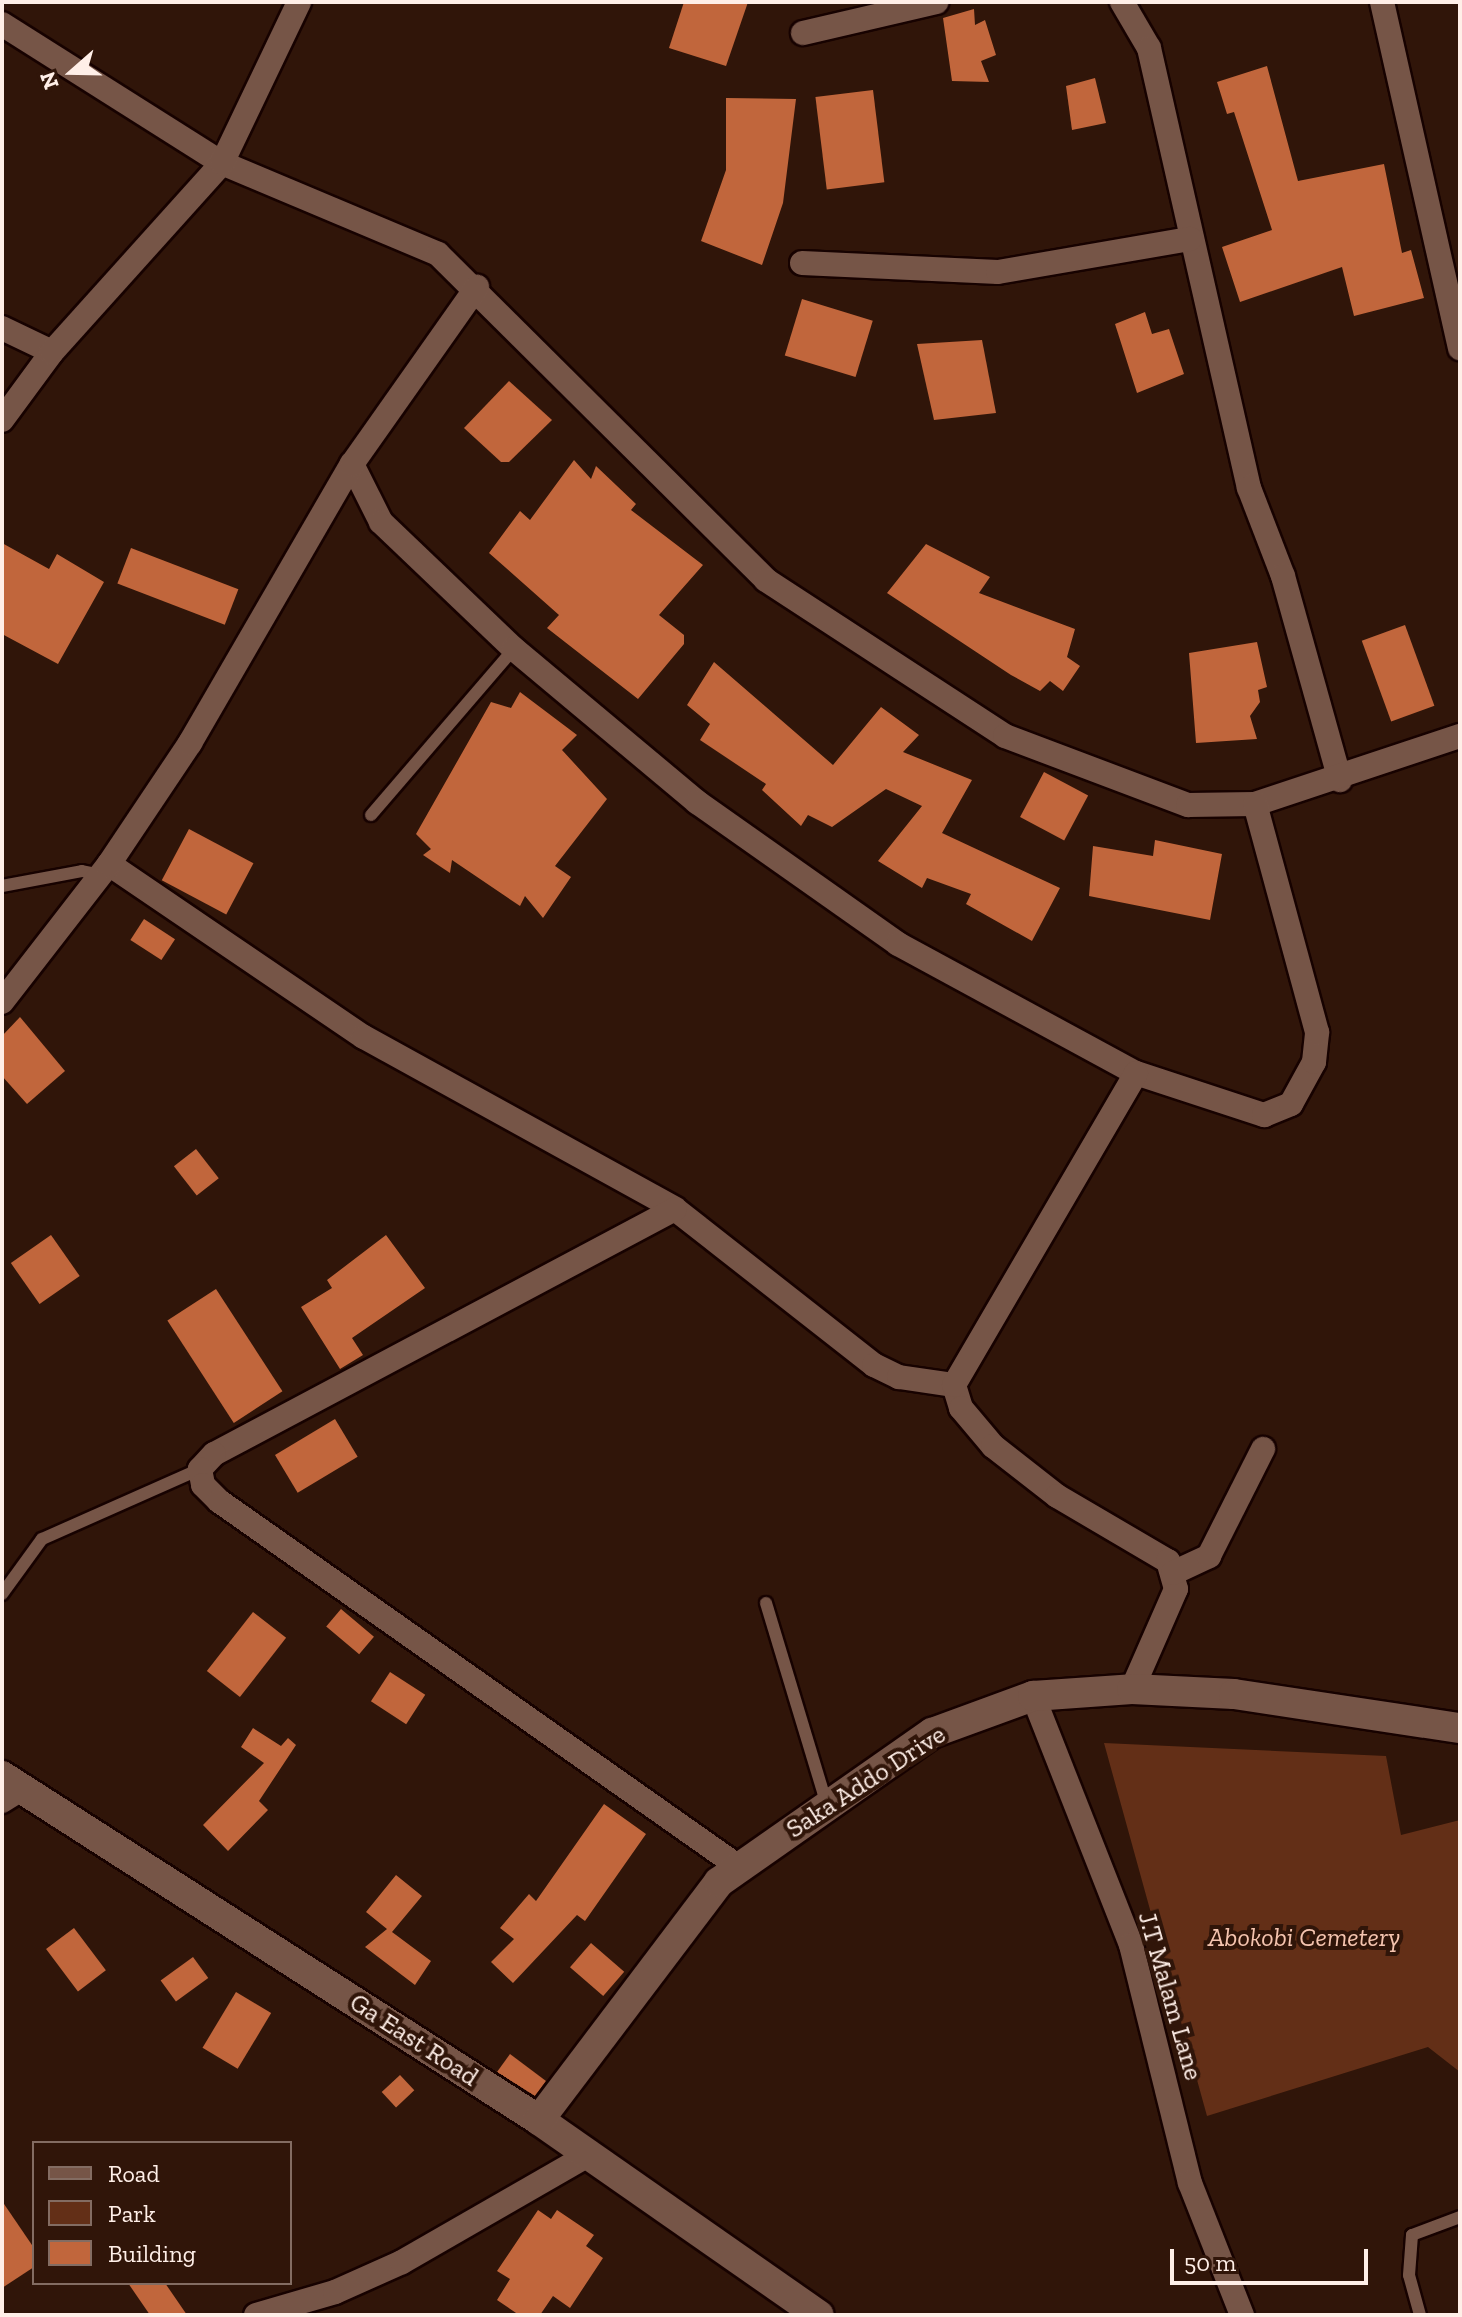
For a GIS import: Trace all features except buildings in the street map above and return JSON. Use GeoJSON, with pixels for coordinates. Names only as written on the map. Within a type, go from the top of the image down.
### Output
{"type":"FeatureCollection","features":[{"type":"Feature","properties":{"kind":"street"},"geometry":{"type":"LineString","coordinates":[[2,420],[52,352],[222,163],[299,2]]}},
{"type":"Feature","properties":{"kind":"street"},"geometry":{"type":"LineString","coordinates":[[803,33],[936,2]]}},
{"type":"Feature","properties":{"kind":"street"},"geometry":{"type":"LineString","coordinates":[[1122,2],[1149,48],[1249,488],[1283,576],[1340,780]]}},
{"type":"Feature","properties":{"kind":"street"},"geometry":{"type":"LineString","coordinates":[[1382,2],[1460,348]]}},
{"type":"Feature","properties":{"kind":"street"},"geometry":{"type":"LineString","coordinates":[[2,24],[222,163],[417,242],[477,287],[780,588],[1005,736],[1188,805],[1255,804],[1340,780],[1460,736]]}},
{"type":"Feature","properties":{"kind":"street"},"geometry":{"type":"LineString","coordinates":[[802,263],[998,272],[1190,239]]}},
{"type":"Feature","properties":{"kind":"street"},"geometry":{"type":"LineString","coordinates":[[2,1002],[105,869],[190,743],[352,464],[477,287]]}},
{"type":"Feature","properties":{"kind":"street"},"geometry":{"type":"LineString","coordinates":[[2,328],[52,352]]}},
{"type":"Feature","properties":{"kind":"street"},"geometry":{"type":"LineString","coordinates":[[352,464],[381,522],[514,649],[697,802],[898,944],[1136,1073],[1264,1115],[1291,1104],[1314,1062],[1317,1032],[1255,804]]}},
{"type":"Feature","properties":{"kind":"street"},"geometry":{"type":"LineString","coordinates":[[105,869],[364,1037],[675,1209],[874,1365],[899,1377],[954,1385]]}},
{"type":"Feature","properties":{"kind":"street"},"geometry":{"type":"LineString","coordinates":[[1132,1689],[1176,1589],[1168,1561],[1057,1496],[993,1446],[961,1408],[954,1385],[1136,1073]]}},
{"type":"Feature","properties":{"kind":"street"},"geometry":{"type":"LineString","coordinates":[[675,1209],[214,1454],[200,1469],[203,1485],[219,1501],[739,1867]]}},
{"type":"Feature","properties":{"kind":"street"},"geometry":{"type":"LineString","coordinates":[[1173,1573],[1209,1556],[1263,1449]]}},
{"type":"Feature","properties":{"kind":"street","name":"Saka Addo Drive"},"geometry":{"type":"LineString","coordinates":[[539,2120],[719,1882],[932,1733],[1033,1696],[1132,1689],[1234,1694],[1460,1728]]}},
{"type":"Feature","properties":{"kind":"street","name":"J.T Malam Lane"},"geometry":{"type":"LineString","coordinates":[[1033,1696],[1131,1945],[1190,2183],[1242,2315]]}},
{"type":"Feature","properties":{"kind":"street","name":"Ga East Road"},"geometry":{"type":"LineString","coordinates":[[8,1788],[539,2120],[586,2156],[819,2315]]}},
{"type":"Feature","properties":{"kind":"street"},"geometry":{"type":"LineString","coordinates":[[256,2315],[335,2292],[402,2262],[586,2156]]}},
{"type":"Feature","properties":{"kind":"lane"},"geometry":{"type":"LineString","coordinates":[[371,815],[514,649]]}},
{"type":"Feature","properties":{"kind":"lane"},"geometry":{"type":"LineString","coordinates":[[2,886],[105,869]]}},
{"type":"Feature","properties":{"kind":"lane"},"geometry":{"type":"LineString","coordinates":[[2,1594],[42,1539],[200,1469]]}},
{"type":"Feature","properties":{"kind":"lane"},"geometry":{"type":"LineString","coordinates":[[766,1603],[827,1805]]}},
{"type":"Feature","properties":{"kind":"lane"},"geometry":{"type":"LineString","coordinates":[[1420,2315],[1409,2275],[1412,2235],[1460,2217]]}},
{"type":"Feature","properties":{"kind":"green space","name":"Abokobi Cemetery"},"geometry":{"type":"Polygon","coordinates":[[[1104,1743],[1386,1756],[1401,1835],[1460,1820],[1460,2072],[1428,2047],[1207,2116],[1104,1743]]]}}]}
